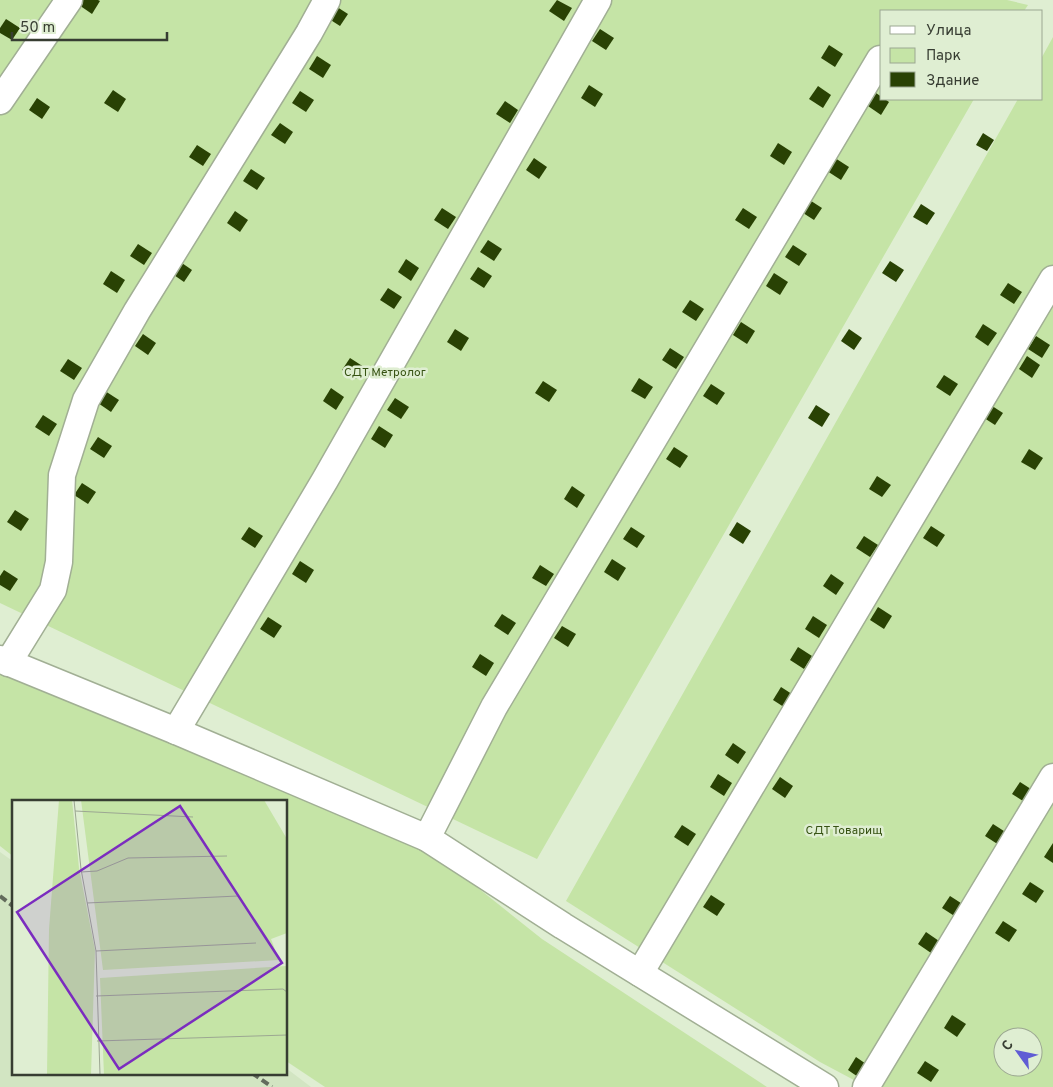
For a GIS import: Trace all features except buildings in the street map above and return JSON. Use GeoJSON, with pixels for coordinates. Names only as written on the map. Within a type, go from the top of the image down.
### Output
{"type":"FeatureCollection","features":[{"type":"Feature","properties":{"kind":"street"},"geometry":{"type":"LineString","coordinates":[[0,101],[69,0]]}},
{"type":"Feature","properties":{"kind":"street"},"geometry":{"type":"LineString","coordinates":[[327,0],[309,33],[137,311],[86,400],[62,475],[59,562],[53,590],[4,661],[176,731],[427,838],[563,926],[825,1087]]}},
{"type":"Feature","properties":{"kind":"street"},"geometry":{"type":"LineString","coordinates":[[176,731],[324,480],[598,0]]}},
{"type":"Feature","properties":{"kind":"street"},"geometry":{"type":"LineString","coordinates":[[427,838],[494,706],[880,59]]}},
{"type":"Feature","properties":{"kind":"street"},"geometry":{"type":"LineString","coordinates":[[640,973],[1053,279]]}},
{"type":"Feature","properties":{"kind":"street"},"geometry":{"type":"LineString","coordinates":[[866,1087],[1053,777]]}},
{"type":"Feature","properties":{"kind":"shaded area"},"geometry":{"type":"Polygon","coordinates":[[[0,852],[12,861],[12,1074],[288,1074],[288,1070],[311,1087],[0,1087],[0,852]]]}},
{"type":"Feature","properties":{"kind":"green space","name":"СДТ Метролог"},"geometry":{"type":"Polygon","coordinates":[[[0,0],[1007,0],[1028,5],[1025,10],[880,10],[880,100],[973,100],[537,859],[0,603],[0,0]]]}},
{"type":"Feature","properties":{"kind":"green space","name":"СДТ Товарищ"},"geometry":{"type":"Polygon","coordinates":[[[1053,37],[1053,1087],[867,1087],[820,1062],[566,901],[1017,100],[1043,100],[1043,55],[1053,37]]]}},
{"type":"Feature","properties":{"kind":"green space"},"geometry":{"type":"Polygon","coordinates":[[[0,672],[419,841],[542,939],[767,1087],[325,1087],[288,1062],[288,800],[12,800],[12,855],[0,846],[0,672]]]}},
{"type":"Feature","properties":{"kind":"railway"},"geometry":{"type":"LineString","coordinates":[[0,896],[12,905]]}},
{"type":"Feature","properties":{"kind":"railway"},"geometry":{"type":"LineString","coordinates":[[253,1074],[272,1087]]}}]}
